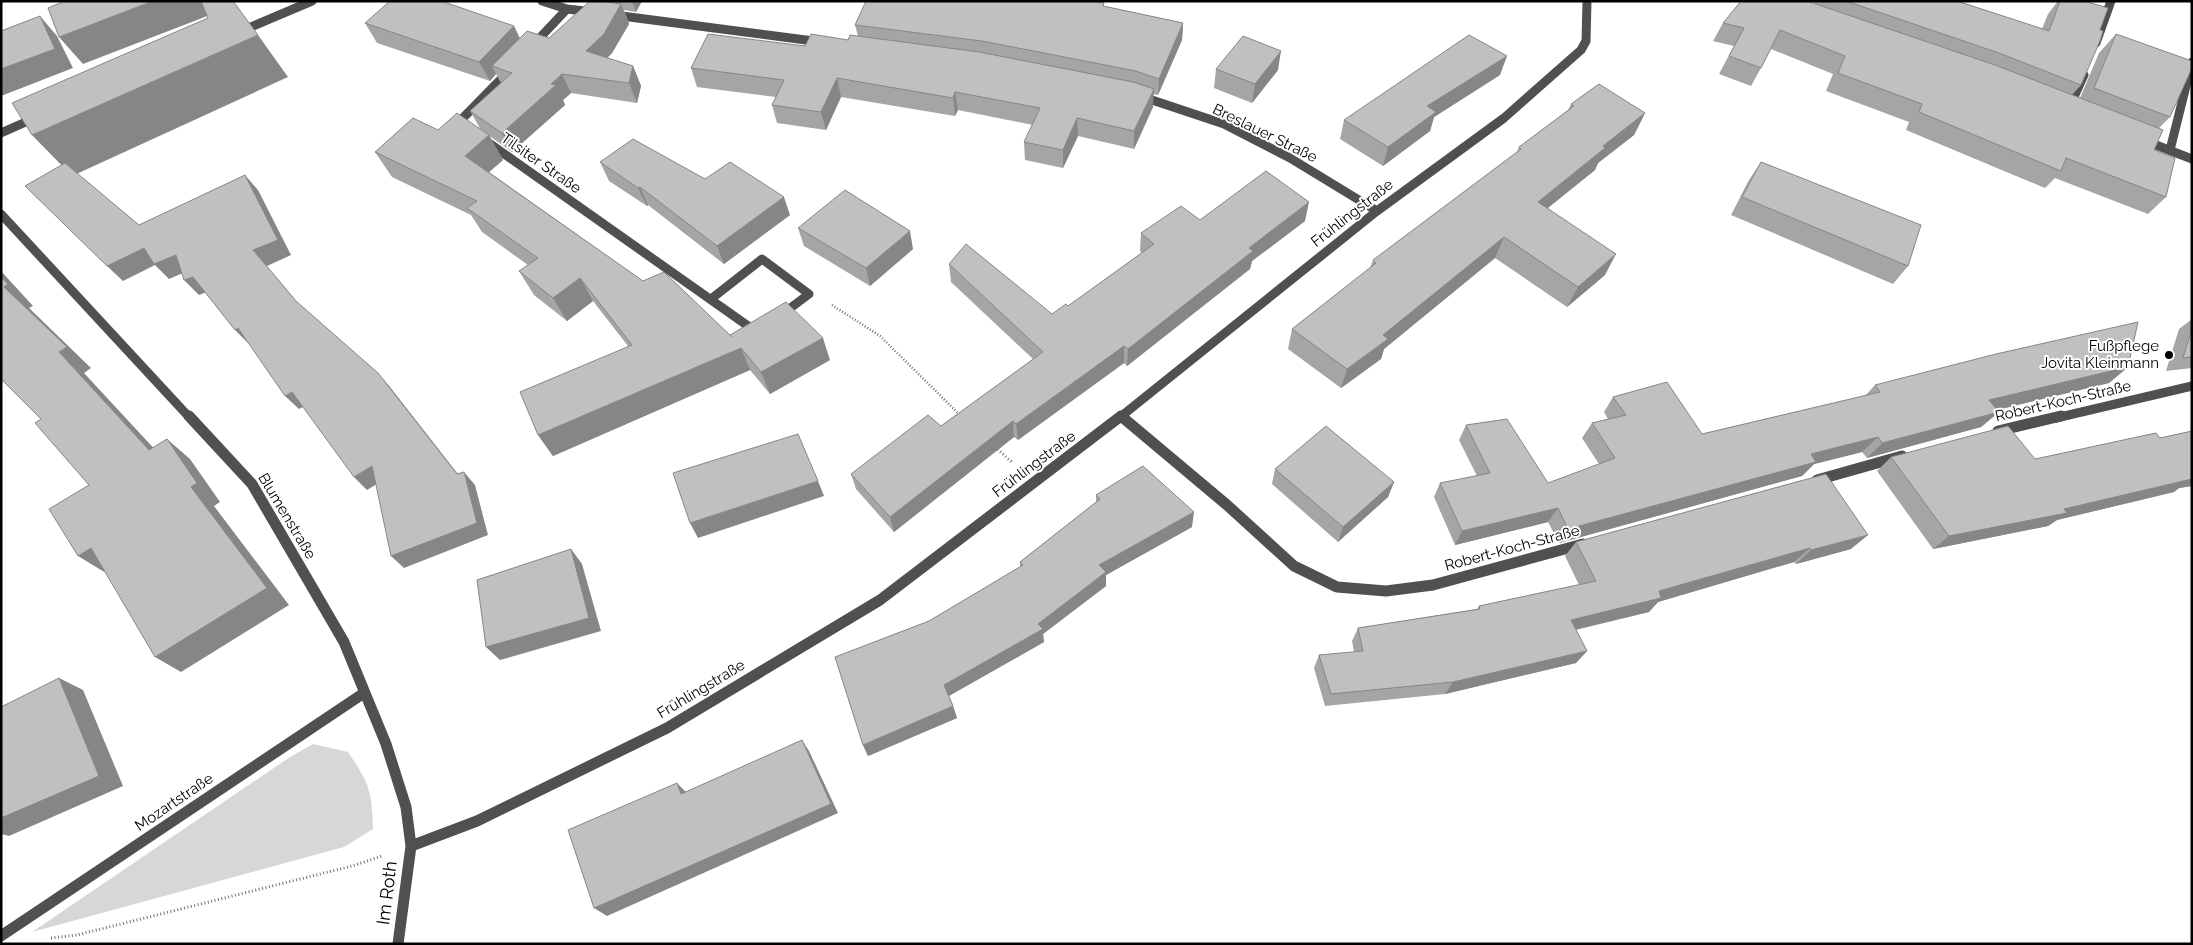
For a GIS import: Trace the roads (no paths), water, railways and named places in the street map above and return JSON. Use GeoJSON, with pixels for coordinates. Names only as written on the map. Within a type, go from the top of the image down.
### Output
{"type":"FeatureCollection","features":[{"type":"Feature","properties":{"kind":"street"},"geometry":{"type":"LineString","coordinates":[[232,35],[312,1]]}},
{"type":"Feature","properties":{"kind":"street"},"geometry":{"type":"LineString","coordinates":[[542,1],[568,9],[834,44]]}},
{"type":"Feature","properties":{"kind":"street","name":"Frühlingstraße"},"geometry":{"type":"LineString","coordinates":[[410,846],[477,821],[666,728],[880,600],[1121,416],[1377,211],[1504,118],[1581,50],[1586,41],[1587,1]]}},
{"type":"Feature","properties":{"kind":"street"},"geometry":{"type":"LineString","coordinates":[[2093,52],[2111,1]]}},
{"type":"Feature","properties":{"kind":"street"},"geometry":{"type":"LineString","coordinates":[[527,51],[568,9]]}},
{"type":"Feature","properties":{"kind":"street"},"geometry":{"type":"LineString","coordinates":[[2170,150],[2192,62]]}},
{"type":"Feature","properties":{"kind":"street","name":"Tilsiter Straße"},"geometry":{"type":"LineString","coordinates":[[513,66],[459,122],[758,333],[809,294],[762,259],[711,299]]}},
{"type":"Feature","properties":{"kind":"street"},"geometry":{"type":"LineString","coordinates":[[2059,108],[2072,113],[2086,69]]}},
{"type":"Feature","properties":{"kind":"street","name":"Breslauer Straße"},"geometry":{"type":"LineString","coordinates":[[1134,94],[1224,124],[1290,158],[1377,211]]}},
{"type":"Feature","properties":{"kind":"street"},"geometry":{"type":"LineString","coordinates":[[1,133],[45,114]]}},
{"type":"Feature","properties":{"kind":"street"},"geometry":{"type":"LineString","coordinates":[[2134,137],[2192,159]]}},
{"type":"Feature","properties":{"kind":"street","name":"Blumenstraße"},"geometry":{"type":"LineString","coordinates":[[1,214],[252,484],[344,642],[386,744],[406,807],[410,846]]}},
{"type":"Feature","properties":{"kind":"street","name":"Robert-Koch-Straße"},"geometry":{"type":"LineString","coordinates":[[1983,434],[2192,386]]}},
{"type":"Feature","properties":{"kind":"street","name":"Robert-Koch-Straße"},"geometry":{"type":"LineString","coordinates":[[1121,416],[1226,505],[1294,566],[1337,587],[1386,591],[1433,585],[1594,541]]}},
{"type":"Feature","properties":{"kind":"street"},"geometry":{"type":"LineString","coordinates":[[1803,484],[1916,452]]}},
{"type":"Feature","properties":{"kind":"street","name":"Mozartstraße"},"geometry":{"type":"LineString","coordinates":[[1,936],[364,693]]}},
{"type":"Feature","properties":{"kind":"street","name":"Im Roth"},"geometry":{"type":"LineString","coordinates":[[398,944],[410,846]]}},
{"type":"Feature","properties":{"kind":"place","name":"Fußpflege Jovita Kleinmann"},"geometry":{"type":"Point","coordinates":[2169,355]}}]}
